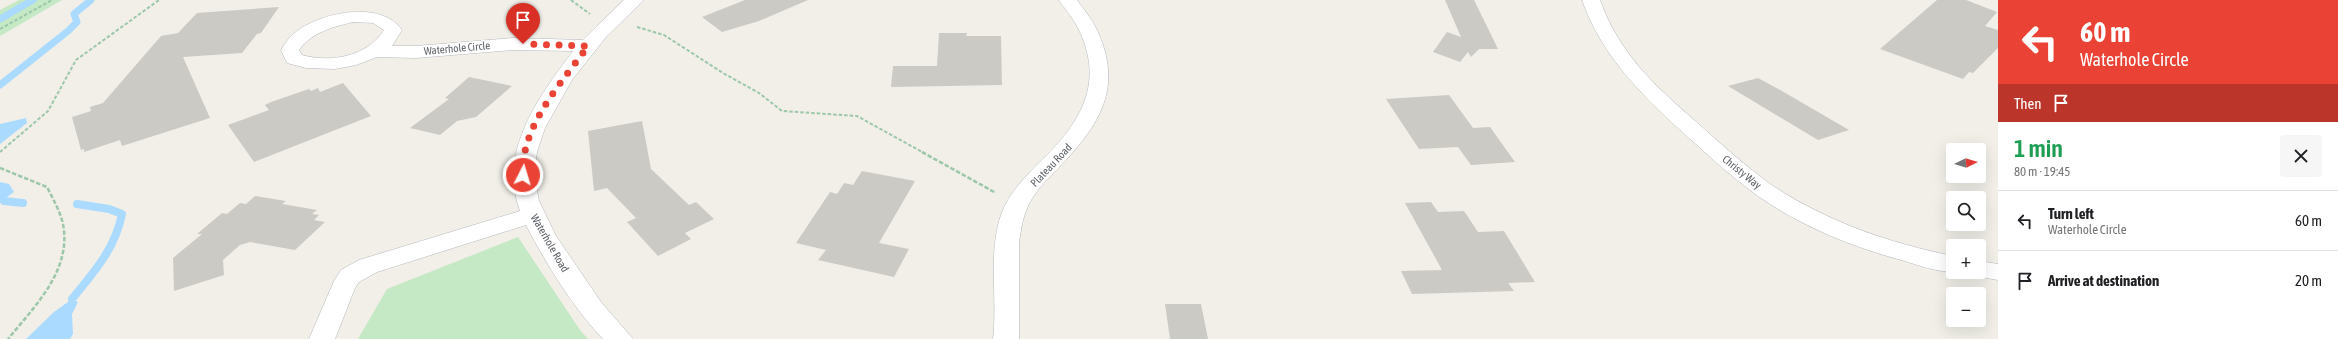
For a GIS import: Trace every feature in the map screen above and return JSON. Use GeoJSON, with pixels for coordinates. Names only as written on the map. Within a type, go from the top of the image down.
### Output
{"type":"FeatureCollection","features":[{"type":"Feature","properties":{"kind":"street","name":"Waterhole Road"},"geometry":{"type":"LineString","coordinates":[[620,339],[596,316],[553,250],[533,215],[528,201],[523,175],[525,151],[544,108],[588,46],[608,22],[635,0]]}},
{"type":"Feature","properties":{"kind":"street","name":"Plateau Road"},"geometry":{"type":"LineString","coordinates":[[1006,339],[1010,320],[1007,250],[1009,230],[1014,212],[1023,195],[1087,123],[1098,92],[1099,63],[1093,42],[1088,29],[1068,0]]}},
{"type":"Feature","properties":{"kind":"street","name":"Christy Way"},"geometry":{"type":"LineString","coordinates":[[1591,0],[1604,32],[1626,65],[1643,85],[1743,174],[1766,191],[1803,213],[1859,238],[1897,251],[1946,262]]}},
{"type":"Feature","properties":{"kind":"street","name":"Waterhole Circle"},"geometry":{"type":"LineString","coordinates":[[374,51],[388,40],[392,30],[387,21],[373,17],[360,17],[331,21],[310,29],[296,40],[290,50],[294,59],[309,64],[330,64],[346,61],[374,51],[416,52],[513,44],[588,46]]}},
{"type":"Feature","properties":{"kind":"street"},"geometry":{"type":"LineString","coordinates":[[322,339],[343,287],[350,276],[368,266],[533,215]]}},
{"type":"Feature","properties":{"kind":"street"},"geometry":{"type":"LineString","coordinates":[[1986,270],[1998,272]]}},
{"type":"Feature","properties":{"kind":"path"},"geometry":{"type":"LineString","coordinates":[[0,29],[52,0]]}},
{"type":"Feature","properties":{"kind":"path"},"geometry":{"type":"LineString","coordinates":[[0,152],[48,111],[76,60],[159,0]]}},
{"type":"Feature","properties":{"kind":"path"},"geometry":{"type":"LineString","coordinates":[[571,0],[589,13],[608,22],[649,29],[664,35],[723,73],[759,93],[782,111],[857,116],[996,194]]}},
{"type":"Feature","properties":{"kind":"path"},"geometry":{"type":"LineString","coordinates":[[0,168],[46,187],[62,223],[65,244],[60,267],[41,297],[8,339]]}},
{"type":"Feature","properties":{"kind":"green space"},"geometry":{"type":"Polygon","coordinates":[[[19,0],[62,0],[0,36],[0,10],[19,0]]]}},
{"type":"Feature","properties":{"kind":"green space"},"geometry":{"type":"Polygon","coordinates":[[[518,237],[580,330],[588,339],[358,339],[387,289],[518,237]]]}},
{"type":"Feature","properties":{"kind":"water"},"geometry":{"type":"Polygon","coordinates":[[[26,118],[27,123],[0,144],[0,124],[26,118]]]}},
{"type":"Feature","properties":{"kind":"water"},"geometry":{"type":"Polygon","coordinates":[[[0,182],[9,184],[14,192],[0,202],[0,182]]]}},
{"type":"Feature","properties":{"kind":"water"},"geometry":{"type":"Polygon","coordinates":[[[72,299],[78,302],[72,314],[73,334],[70,339],[26,339],[54,312],[72,299]]]}},
{"type":"Feature","properties":{"kind":"building"},"geometry":{"type":"Polygon","coordinates":[[[745,0],[808,0],[759,21],[722,32],[702,17],[745,0]]]}},
{"type":"Feature","properties":{"kind":"building"},"geometry":{"type":"Polygon","coordinates":[[[1445,0],[1474,0],[1498,49],[1479,49],[1471,57],[1468,52],[1460,62],[1433,52],[1447,32],[1461,37],[1445,0]]]}},
{"type":"Feature","properties":{"kind":"building"},"geometry":{"type":"Polygon","coordinates":[[[1937,0],[1966,0],[1997,12],[1985,26],[1998,30],[1998,48],[1973,73],[1969,72],[1963,79],[1880,49],[1937,0]]]}},
{"type":"Feature","properties":{"kind":"building"},"geometry":{"type":"Polygon","coordinates":[[[279,7],[261,33],[257,34],[242,53],[183,57],[210,118],[122,146],[120,140],[84,152],[84,149],[81,150],[72,117],[91,111],[90,107],[103,103],[161,36],[178,33],[197,13],[279,7]]]}},
{"type":"Feature","properties":{"kind":"building"},"geometry":{"type":"Polygon","coordinates":[[[939,33],[967,33],[966,36],[1001,36],[1002,85],[891,87],[893,66],[937,66],[939,33]]]}},
{"type":"Feature","properties":{"kind":"building"},"geometry":{"type":"Polygon","coordinates":[[[469,77],[512,86],[476,117],[457,121],[440,135],[410,128],[449,99],[445,98],[469,77]]]}},
{"type":"Feature","properties":{"kind":"building"},"geometry":{"type":"Polygon","coordinates":[[[1758,78],[1849,130],[1818,140],[1728,86],[1758,78]]]}},
{"type":"Feature","properties":{"kind":"building"},"geometry":{"type":"Polygon","coordinates":[[[343,83],[371,116],[254,162],[228,125],[269,110],[265,105],[271,102],[309,89],[311,91],[318,88],[320,92],[343,83]]]}},
{"type":"Feature","properties":{"kind":"building"},"geometry":{"type":"Polygon","coordinates":[[[1449,95],[1473,128],[1490,127],[1515,162],[1471,165],[1458,147],[1419,149],[1386,99],[1449,95]]]}},
{"type":"Feature","properties":{"kind":"building"},"geometry":{"type":"Polygon","coordinates":[[[642,121],[651,169],[689,205],[696,202],[714,219],[685,233],[691,239],[658,256],[627,222],[636,218],[607,188],[594,191],[588,131],[642,121]]]}},
{"type":"Feature","properties":{"kind":"building"},"geometry":{"type":"Polygon","coordinates":[[[862,171],[915,181],[879,243],[909,249],[894,277],[818,260],[826,250],[796,243],[830,192],[837,194],[844,183],[853,185],[862,171]]]}},
{"type":"Feature","properties":{"kind":"building"},"geometry":{"type":"Polygon","coordinates":[[[255,196],[286,201],[282,204],[317,210],[312,214],[319,215],[314,220],[325,222],[295,250],[250,242],[240,245],[223,260],[224,275],[174,291],[173,258],[202,234],[197,234],[222,213],[227,214],[240,203],[246,204],[255,196]]]}},
{"type":"Feature","properties":{"kind":"building"},"geometry":{"type":"Polygon","coordinates":[[[1431,202],[1438,212],[1464,211],[1478,232],[1504,231],[1535,282],[1508,283],[1514,291],[1412,294],[1401,271],[1442,270],[1405,203],[1431,202]]]}},
{"type":"Feature","properties":{"kind":"building"},"geometry":{"type":"Polygon","coordinates":[[[1165,304],[1201,304],[1208,339],[1170,339],[1165,304]]]}},
{"type":"Feature","properties":{"kind":"waterway"},"geometry":{"type":"LineString","coordinates":[[0,19],[33,0]]}},
{"type":"Feature","properties":{"kind":"waterway"},"geometry":{"type":"LineString","coordinates":[[0,85],[68,31],[77,22],[74,14],[91,0]]}},
{"type":"Feature","properties":{"kind":"waterway"},"geometry":{"type":"LineString","coordinates":[[4,201],[23,203]]}},
{"type":"Feature","properties":{"kind":"waterway"},"geometry":{"type":"LineString","coordinates":[[72,299],[103,260],[119,227],[122,214],[109,209],[77,204]]}},
{"type":"Feature","properties":{"kind":"route"},"geometry":{"type":"LineString","coordinates":[[523,44],[588,46],[556,89],[544,108],[525,151],[523,175]]}}]}
